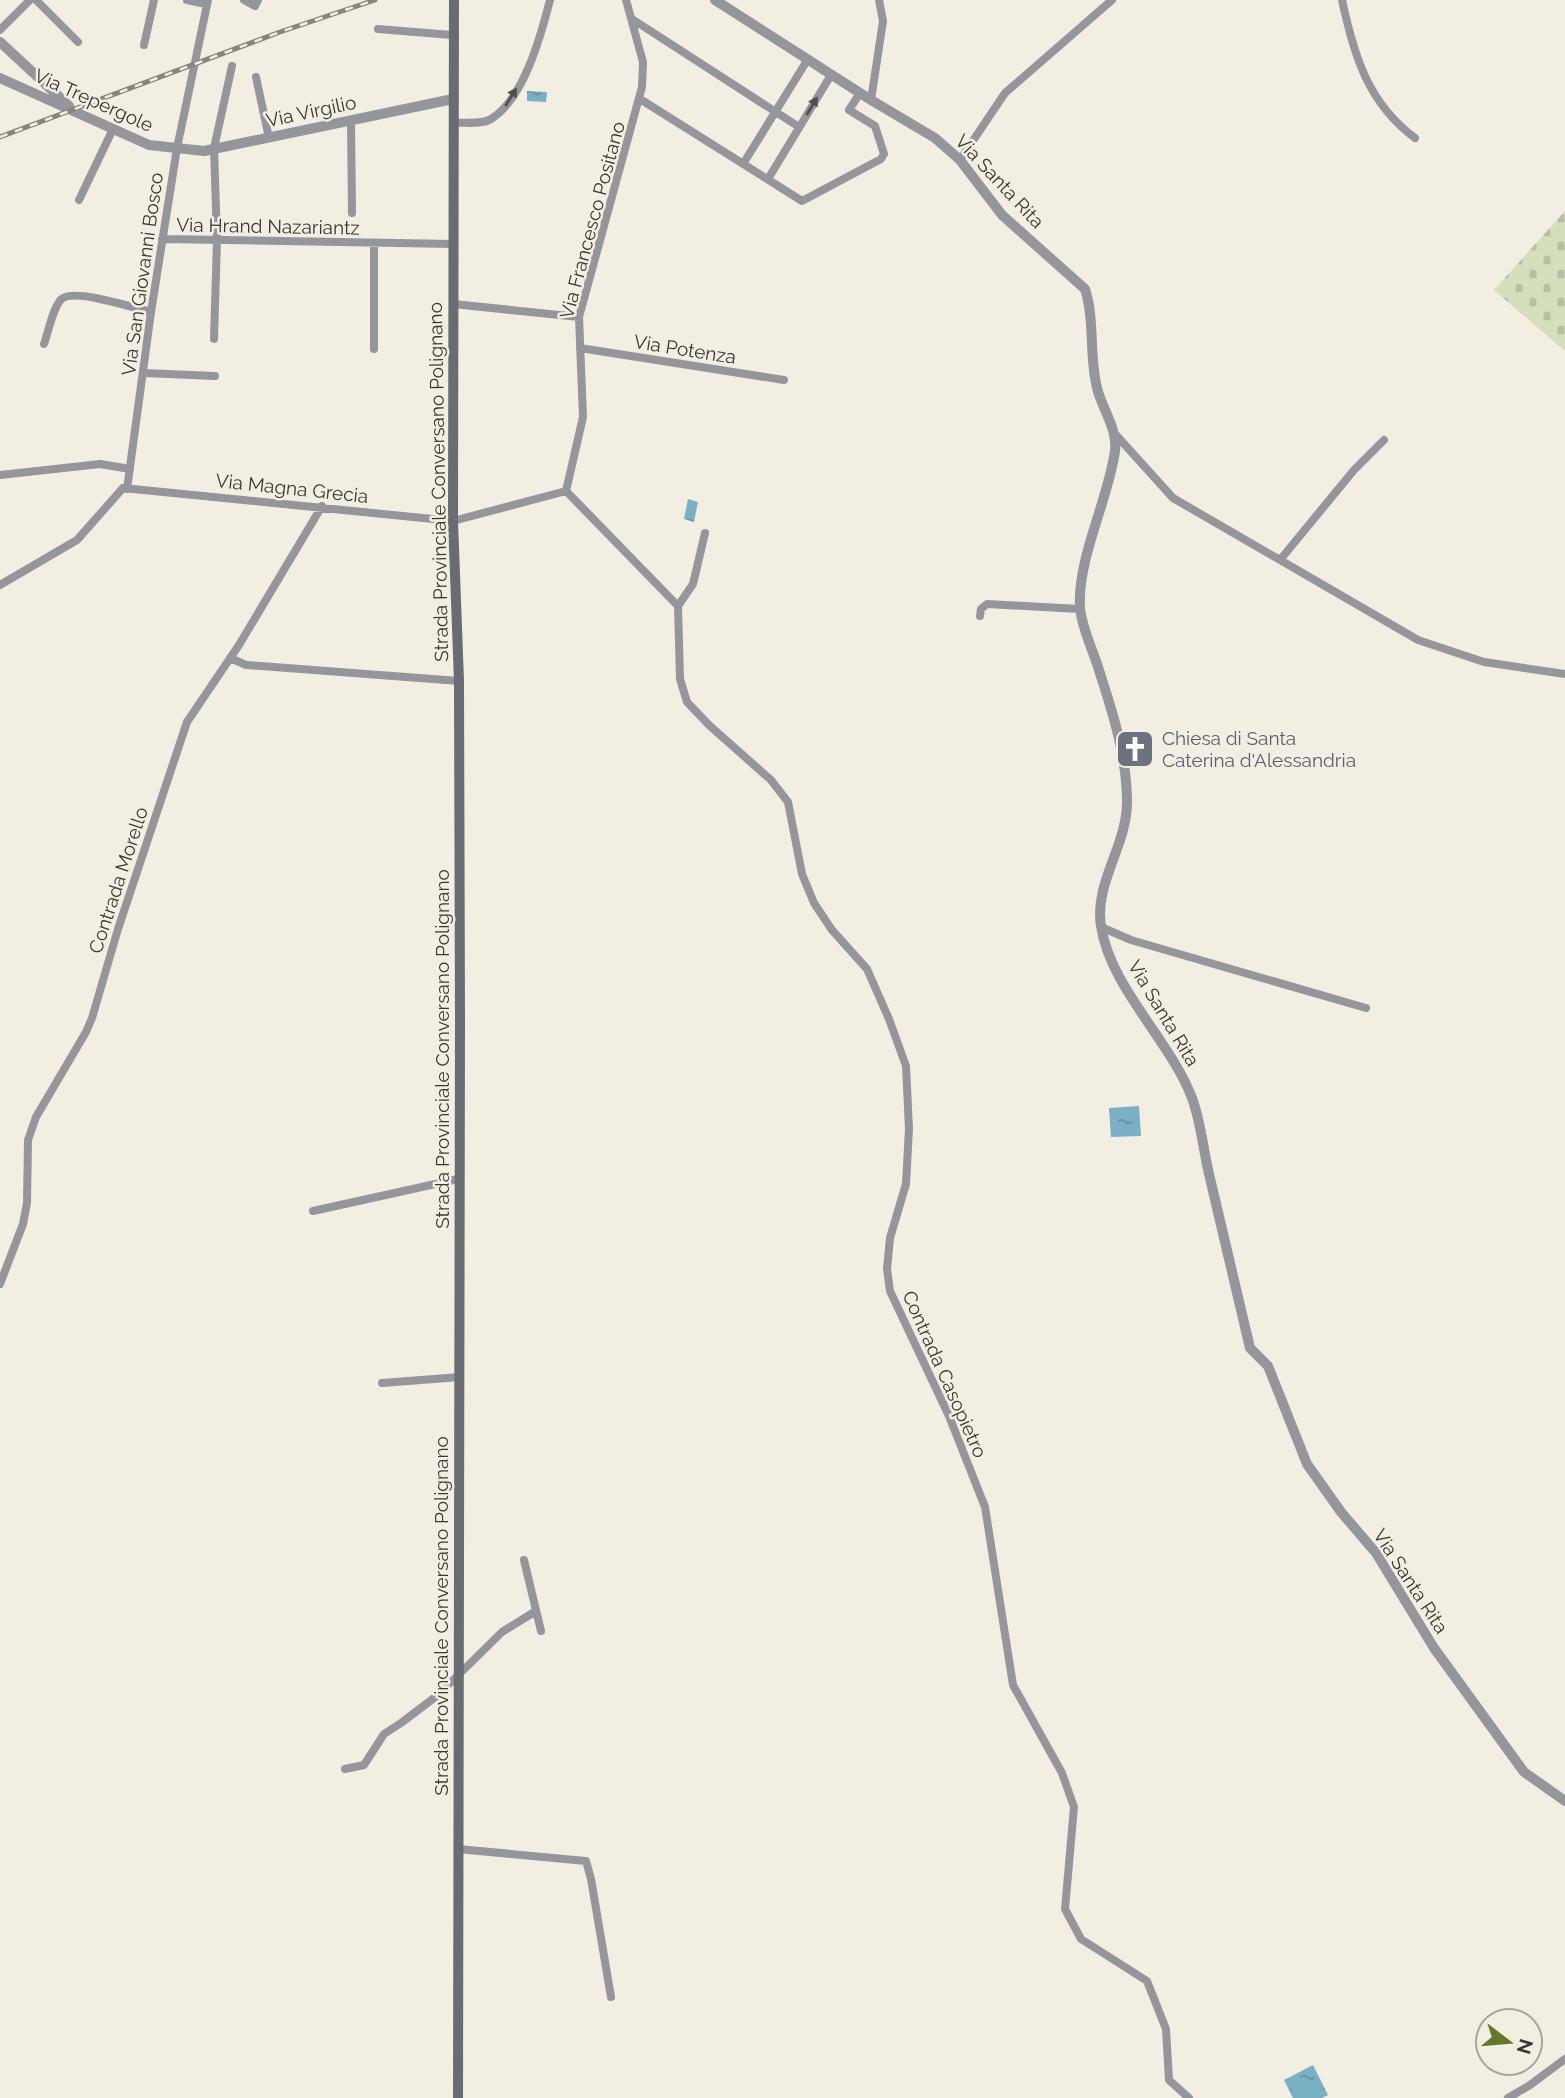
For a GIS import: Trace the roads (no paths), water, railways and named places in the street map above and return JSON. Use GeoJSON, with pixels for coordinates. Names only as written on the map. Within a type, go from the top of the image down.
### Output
{"type":"FeatureCollection","features":[{"type":"Feature","properties":{"kind":"main road","name":"Strada Provinciale Conversano Polignano"},"geometry":{"type":"LineString","coordinates":[[457,1],[452,35],[453,521],[458,681],[458,2098]]}},
{"type":"Feature","properties":{"kind":"street"},"geometry":{"type":"LineString","coordinates":[[0,30],[30,0]]}},
{"type":"Feature","properties":{"kind":"street"},"geometry":{"type":"LineString","coordinates":[[36,0],[78,42]]}},
{"type":"Feature","properties":{"kind":"street"},"geometry":{"type":"LineString","coordinates":[[144,46],[154,0]]}},
{"type":"Feature","properties":{"kind":"street"},"geometry":{"type":"LineString","coordinates":[[187,0],[207,2]]}},
{"type":"Feature","properties":{"kind":"street"},"geometry":{"type":"LineString","coordinates":[[244,0],[255,6],[258,0]]}},
{"type":"Feature","properties":{"kind":"street"},"geometry":{"type":"LineString","coordinates":[[454,123],[483,122],[491,119],[506,106],[536,53],[550,0]]}},
{"type":"Feature","properties":{"kind":"street","name":"Via Francesco Positano"},"geometry":{"type":"LineString","coordinates":[[566,491],[583,417],[579,317],[640,99],[643,62],[626,0]]}},
{"type":"Feature","properties":{"kind":"street","name":"Via Santa Rita"},"geometry":{"type":"LineString","coordinates":[[715,0],[935,138],[960,160],[1002,215],[1084,289],[1088,299],[1091,354],[1097,388],[1116,435],[1107,488],[1084,570],[1080,609],[1121,749],[1127,789],[1126,822],[1105,884],[1101,927],[1121,979],[1171,1056],[1192,1100],[1250,1348],[1268,1366],[1307,1464],[1341,1512],[1376,1553],[1434,1648],[1524,1772],[1565,1801]]}},
{"type":"Feature","properties":{"kind":"street"},"geometry":{"type":"LineString","coordinates":[[872,100],[883,21],[879,0]]}},
{"type":"Feature","properties":{"kind":"street"},"geometry":{"type":"LineString","coordinates":[[960,160],[1005,93],[1112,0]]}},
{"type":"Feature","properties":{"kind":"street"},"geometry":{"type":"LineString","coordinates":[[1342,0],[1363,74],[1377,100],[1396,124],[1415,138]]}},
{"type":"Feature","properties":{"kind":"street","name":"Via San Giovanni Bosco"},"geometry":{"type":"LineString","coordinates":[[127,489],[162,239],[177,148],[207,2]]}},
{"type":"Feature","properties":{"kind":"street"},"geometry":{"type":"LineString","coordinates":[[632,19],[799,127]]}},
{"type":"Feature","properties":{"kind":"street"},"geometry":{"type":"LineString","coordinates":[[378,29],[452,35]]}},
{"type":"Feature","properties":{"kind":"street"},"geometry":{"type":"LineString","coordinates":[[0,41],[75,111]]}},
{"type":"Feature","properties":{"kind":"street"},"geometry":{"type":"LineString","coordinates":[[743,164],[808,60]]}},
{"type":"Feature","properties":{"kind":"street"},"geometry":{"type":"LineString","coordinates":[[214,339],[217,240],[214,148],[232,66]]}},
{"type":"Feature","properties":{"kind":"street"},"geometry":{"type":"LineString","coordinates":[[768,179],[831,75]]}},
{"type":"Feature","properties":{"kind":"street"},"geometry":{"type":"LineString","coordinates":[[256,77],[269,138]]}},
{"type":"Feature","properties":{"kind":"street","name":"Via Trepergole"},"geometry":{"type":"LineString","coordinates":[[0,78],[149,145],[177,148]]}},
{"type":"Feature","properties":{"kind":"street"},"geometry":{"type":"LineString","coordinates":[[640,99],[802,201],[881,159],[884,154],[875,126],[849,110],[860,93]]}},
{"type":"Feature","properties":{"kind":"street","name":"Via Virgilio"},"geometry":{"type":"LineString","coordinates":[[177,148],[204,151],[453,99]]}},
{"type":"Feature","properties":{"kind":"street"},"geometry":{"type":"LineString","coordinates":[[351,121],[352,213]]}},
{"type":"Feature","properties":{"kind":"street"},"geometry":{"type":"LineString","coordinates":[[79,201],[113,128]]}},
{"type":"Feature","properties":{"kind":"street","name":"Via Hrand Nazariantz"},"geometry":{"type":"LineString","coordinates":[[162,239],[454,244]]}},
{"type":"Feature","properties":{"kind":"street","name":"Via Hrand Nazariantz"},"geometry":{"type":"LineString","coordinates":[[374,244],[374,349]]}},
{"type":"Feature","properties":{"kind":"street"},"geometry":{"type":"LineString","coordinates":[[44,344],[62,298],[74,295],[151,312]]}},
{"type":"Feature","properties":{"kind":"street"},"geometry":{"type":"LineString","coordinates":[[453,304],[579,317]]}},
{"type":"Feature","properties":{"kind":"street","name":"Via Potenza"},"geometry":{"type":"LineString","coordinates":[[580,348],[784,380]]}},
{"type":"Feature","properties":{"kind":"street"},"geometry":{"type":"LineString","coordinates":[[144,373],[215,376]]}},
{"type":"Feature","properties":{"kind":"street"},"geometry":{"type":"LineString","coordinates":[[1116,435],[1173,498],[1418,640],[1484,662],[1565,674]]}},
{"type":"Feature","properties":{"kind":"street"},"geometry":{"type":"LineString","coordinates":[[1280,560],[1354,470],[1384,440]]}},
{"type":"Feature","properties":{"kind":"street"},"geometry":{"type":"LineString","coordinates":[[0,475],[100,464],[130,469]]}},
{"type":"Feature","properties":{"kind":"street"},"geometry":{"type":"LineString","coordinates":[[0,585],[77,540],[116,495],[123,488],[127,489]]}},
{"type":"Feature","properties":{"kind":"street","name":"Via Magna Grecia"},"geometry":{"type":"LineString","coordinates":[[127,489],[322,506],[453,521]]}},
{"type":"Feature","properties":{"kind":"street"},"geometry":{"type":"LineString","coordinates":[[453,521],[566,491],[678,606],[693,584],[705,533]]}},
{"type":"Feature","properties":{"kind":"street","name":"Contrada Morello"},"geometry":{"type":"LineString","coordinates":[[0,1284],[23,1224],[27,1203],[29,1140],[36,1117],[92,1018],[118,929],[187,722],[230,658],[322,506]]}},
{"type":"Feature","properties":{"kind":"street"},"geometry":{"type":"LineString","coordinates":[[980,615],[981,609],[987,604],[1080,609]]}},
{"type":"Feature","properties":{"kind":"street","name":"Contrada Casopietro"},"geometry":{"type":"LineString","coordinates":[[678,606],[680,679],[687,702],[771,780],[788,802],[802,874],[814,903],[832,930],[867,969],[906,1066],[909,1129],[906,1184],[890,1238],[887,1269],[890,1292],[949,1416],[985,1507],[1013,1685],[1062,1773],[1074,1807],[1065,1909],[1081,1939],[1147,1981],[1166,2029],[1168,2080],[1189,2098]]}},
{"type":"Feature","properties":{"kind":"street"},"geometry":{"type":"LineString","coordinates":[[230,658],[246,666],[458,681]]}},
{"type":"Feature","properties":{"kind":"street"},"geometry":{"type":"LineString","coordinates":[[1101,927],[1131,940],[1366,1008]]}},
{"type":"Feature","properties":{"kind":"street"},"geometry":{"type":"LineString","coordinates":[[313,1211],[458,1179]]}},
{"type":"Feature","properties":{"kind":"street"},"geometry":{"type":"LineString","coordinates":[[382,1383],[460,1377]]}},
{"type":"Feature","properties":{"kind":"street"},"geometry":{"type":"LineString","coordinates":[[524,1560],[541,1631]]}},
{"type":"Feature","properties":{"kind":"street"},"geometry":{"type":"LineString","coordinates":[[345,1769],[364,1765],[384,1734],[430,1701],[502,1632],[536,1611]]}},
{"type":"Feature","properties":{"kind":"street"},"geometry":{"type":"LineString","coordinates":[[458,1849],[586,1861],[611,1997]]}},
{"type":"Feature","properties":{"kind":"street"},"geometry":{"type":"LineString","coordinates":[[1508,2098],[1565,2059]]}},
{"type":"Feature","properties":{"kind":"water"},"geometry":{"type":"Polygon","coordinates":[[[527,91],[547,92],[546,102],[527,101],[527,91]]]}},
{"type":"Feature","properties":{"kind":"water"},"geometry":{"type":"Polygon","coordinates":[[[688,499],[698,502],[694,522],[684,519],[688,499]]]}},
{"type":"Feature","properties":{"kind":"water"},"geometry":{"type":"Polygon","coordinates":[[[1139,1106],[1141,1136],[1111,1137],[1109,1108],[1139,1106]]]}},
{"type":"Feature","properties":{"kind":"water"},"geometry":{"type":"Polygon","coordinates":[[[1313,2065],[1328,2095],[1322,2098],[1293,2098],[1284,2080],[1313,2065]]]}},
{"type":"Feature","properties":{"kind":"railway"},"geometry":{"type":"LineString","coordinates":[[0,137],[280,32],[375,0]]}},
{"type":"Feature","properties":{"kind":"place","name":"Chiesa di Santa Caterina d'Alessandria"},"geometry":{"type":"Point","coordinates":[1135,749]}}]}
